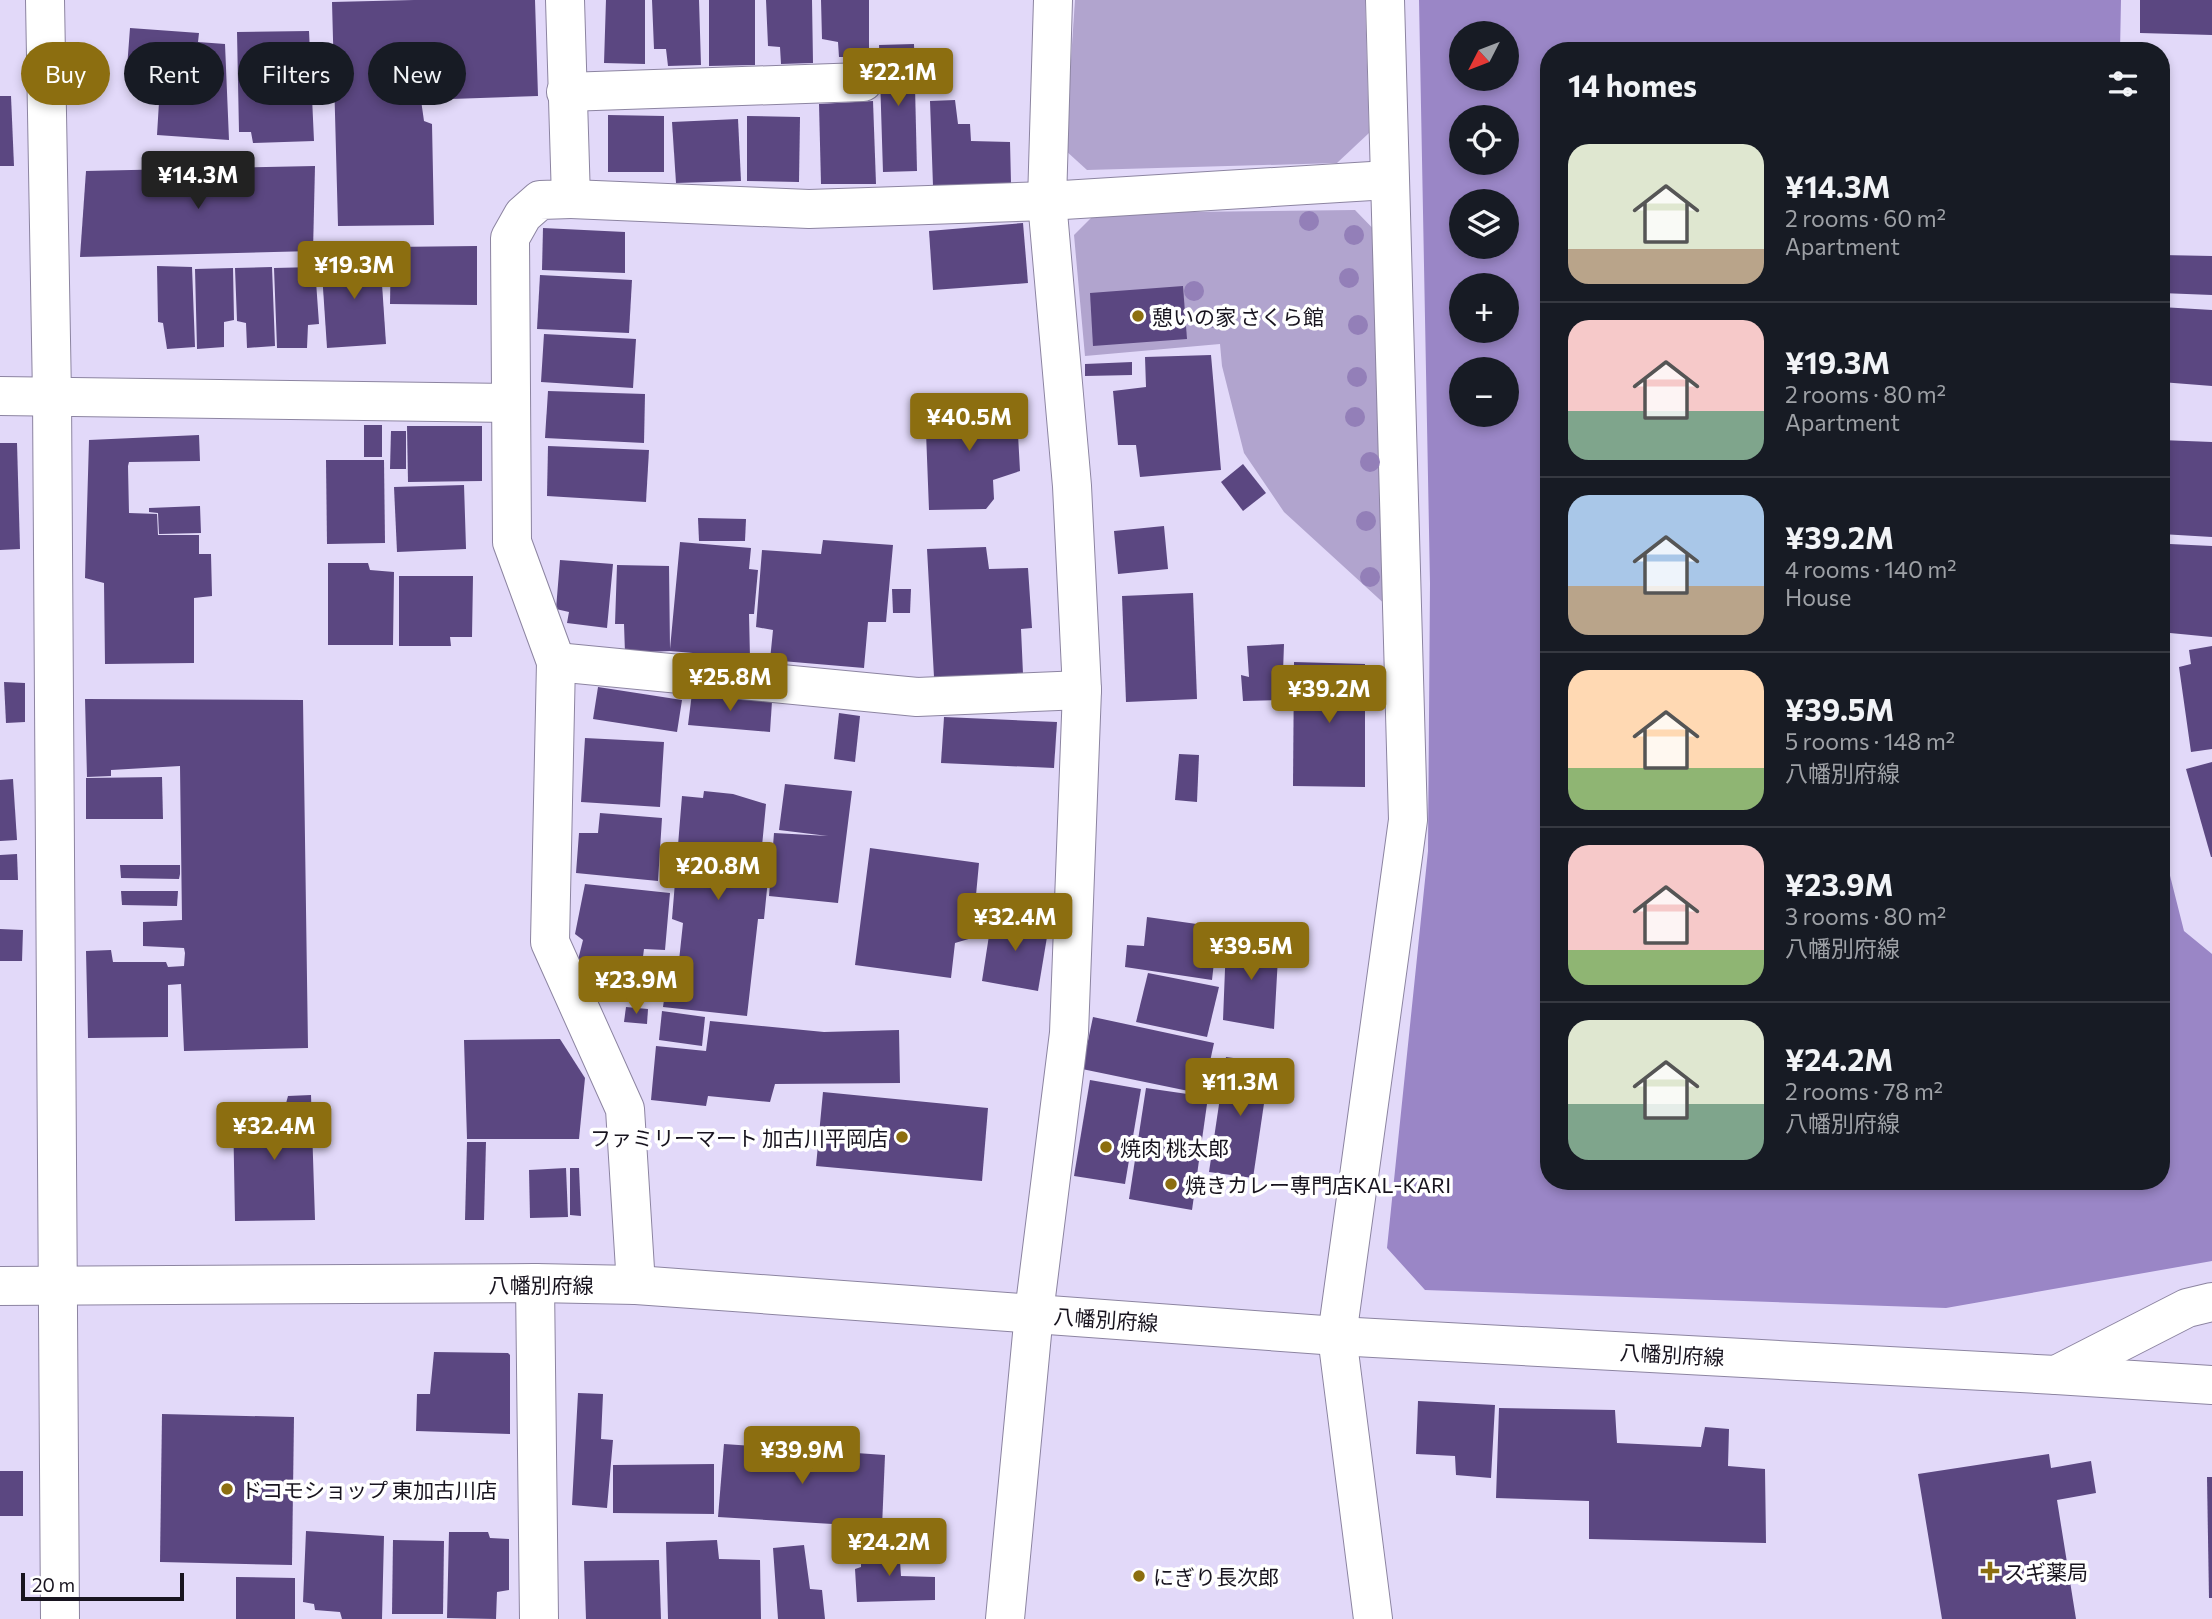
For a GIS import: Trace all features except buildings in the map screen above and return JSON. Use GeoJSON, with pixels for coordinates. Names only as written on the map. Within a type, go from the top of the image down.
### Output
{"type":"FeatureCollection","features":[{"type":"Feature","properties":{"kind":"street"},"geometry":{"type":"LineString","coordinates":[[45,0],[51,396],[60,1619]]}},
{"type":"Feature","properties":{"kind":"street"},"geometry":{"type":"LineString","coordinates":[[565,0],[571,200]]}},
{"type":"Feature","properties":{"kind":"street"},"geometry":{"type":"LineString","coordinates":[[1005,1619],[1034,1313],[1069,1033],[1082,690],[1072,486],[1047,201],[1053,0]]}},
{"type":"Feature","properties":{"kind":"street"},"geometry":{"type":"LineString","coordinates":[[1373,1619],[1337,1336],[1408,820],[1385,0]]}},
{"type":"Feature","properties":{"kind":"street"},"geometry":{"type":"LineString","coordinates":[[566,92],[863,82]]}},
{"type":"Feature","properties":{"kind":"street"},"geometry":{"type":"LineString","coordinates":[[636,1285],[625,1109],[550,942],[556,662],[512,542],[510,238],[523,215],[540,200],[809,209],[1047,201],[1388,180]]}},
{"type":"Feature","properties":{"kind":"street"},"geometry":{"type":"LineString","coordinates":[[0,396],[511,403]]}},
{"type":"Feature","properties":{"kind":"street"},"geometry":{"type":"LineString","coordinates":[[556,662],[917,697],[1082,690]]}},
{"type":"Feature","properties":{"kind":"street"},"geometry":{"type":"LineString","coordinates":[[535,1283],[539,1619]]}},
{"type":"Feature","properties":{"kind":"street","name":"八幡別府線"},"geometry":{"type":"LineString","coordinates":[[0,1286],[535,1283],[636,1285],[1337,1336],[2212,1385]]}},
{"type":"Feature","properties":{"kind":"street"},"geometry":{"type":"LineString","coordinates":[[2056,1375],[2187,1308],[2212,1302]]}},
{"type":"Feature","properties":{"kind":"shaded area"},"geometry":{"type":"Polygon","coordinates":[[[1075,0],[1365,0],[1369,133],[1337,163],[1087,170],[1065,150],[1075,0]]]}},
{"type":"Feature","properties":{"kind":"shaded area"},"geometry":{"type":"Polygon","coordinates":[[[1419,0],[2121,0],[2120,42],[1540,42],[1540,1190],[2170,1190],[2170,876],[2184,931],[2212,954],[2212,1261],[1946,1308],[1425,1290],[1387,1248],[1428,851],[1430,583],[1419,0]]]}},
{"type":"Feature","properties":{"kind":"shaded area"},"geometry":{"type":"Polygon","coordinates":[[[1355,210],[1385,241],[1389,608],[1284,512],[1244,453],[1222,366],[1220,344],[1085,356],[1074,235],[1096,213],[1355,210]]]}},
{"type":"Feature","properties":{"kind":"place","name":"憩いの家 さくら館"},"geometry":{"type":"Point","coordinates":[1138,316]}},
{"type":"Feature","properties":{"kind":"place","name":"ファミリーマート 加古川平岡店"},"geometry":{"type":"Point","coordinates":[902,1137]}},
{"type":"Feature","properties":{"kind":"place","name":"焼肉 桃太郎"},"geometry":{"type":"Point","coordinates":[1106,1147]}},
{"type":"Feature","properties":{"kind":"place","name":"焼きカレー専門店KAL-KARI"},"geometry":{"type":"Point","coordinates":[1171,1184]}},
{"type":"Feature","properties":{"kind":"place","name":"ドコモショップ 東加古川店"},"geometry":{"type":"Point","coordinates":[227,1489]}},
{"type":"Feature","properties":{"kind":"place","name":"スギ薬局"},"geometry":{"type":"Point","coordinates":[1990,1571]}},
{"type":"Feature","properties":{"kind":"place","name":"にぎり長次郎"},"geometry":{"type":"Point","coordinates":[1139,1576]}}]}
